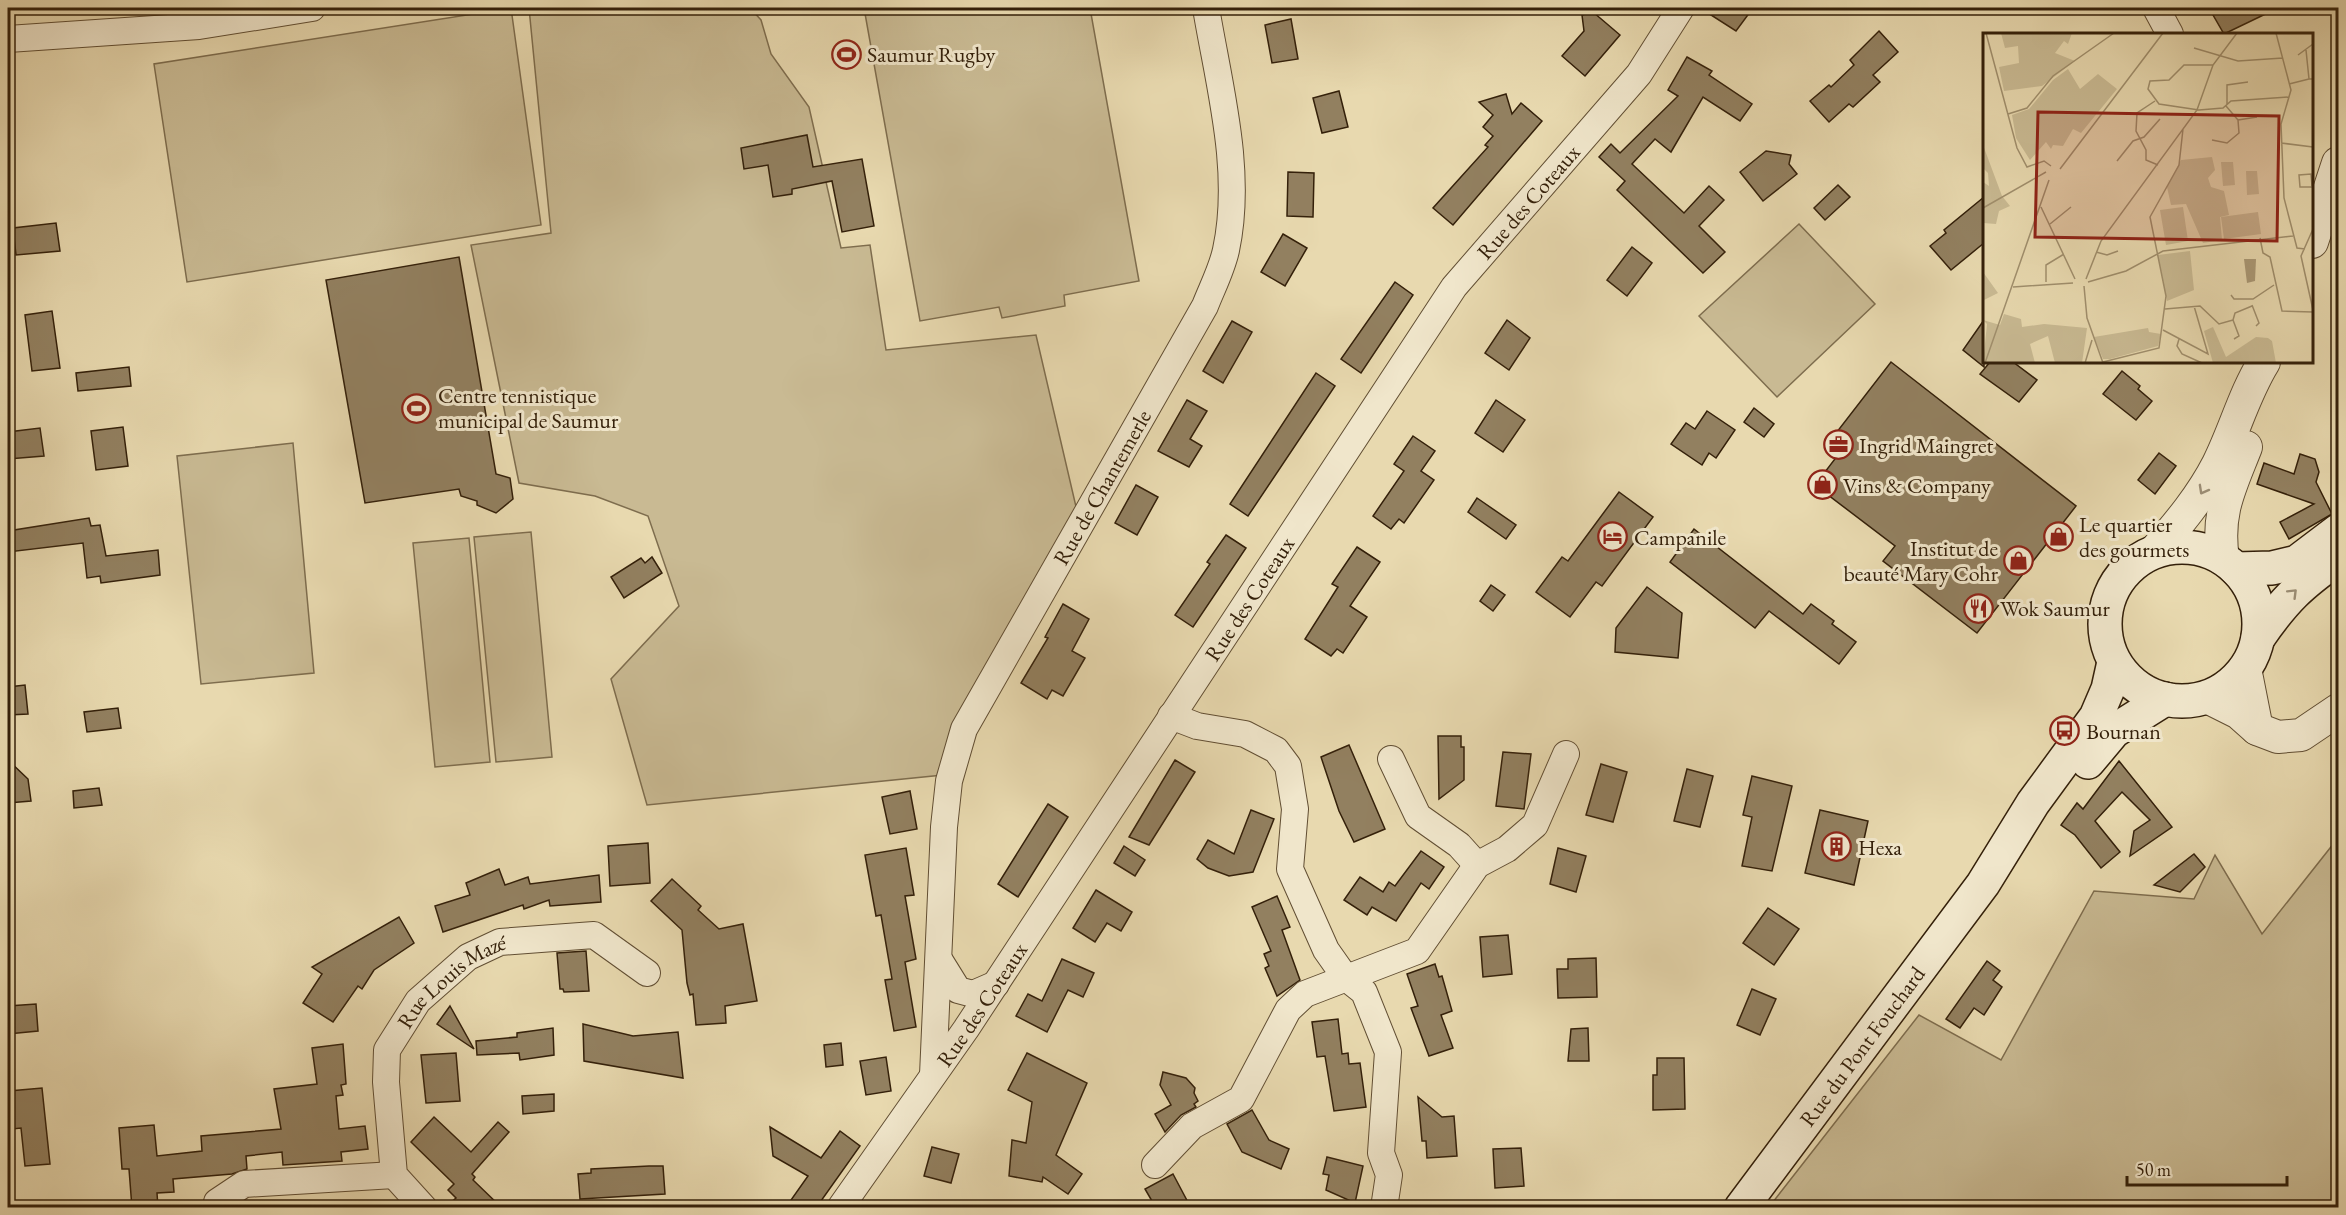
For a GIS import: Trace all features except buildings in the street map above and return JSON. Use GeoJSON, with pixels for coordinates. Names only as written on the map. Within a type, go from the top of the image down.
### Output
{"type":"FeatureCollection","features":[{"type":"Feature","properties":{"kind":"main road"},"geometry":{"type":"LineString","coordinates":[[2229,564],[2272,568],[2297,562],[2338,531]]}},
{"type":"Feature","properties":{"kind":"main road"},"geometry":{"type":"LineString","coordinates":[[2258,638],[2258,612],[2250,589],[2229,564],[2202,549],[2178,546],[2155,551],[2133,563],[2116,582],[2106,605],[2104,631],[2114,663],[2136,686],[2165,699],[2187,701],[2207,697],[2228,686],[2245,668],[2258,638],[2281,604],[2301,584],[2338,558]]}},
{"type":"Feature","properties":{"kind":"main road","name":"Rue du Pont Fouchard"},"geometry":{"type":"LineString","coordinates":[[1983,884],[2034,803],[2096,717],[2108,689],[2114,663]]}},
{"type":"Feature","properties":{"kind":"main road","name":"Rue du Pont Fouchard"},"geometry":{"type":"LineString","coordinates":[[1741,1208],[1983,884],[2114,731],[2165,699]]}},
{"type":"Feature","properties":{"kind":"street"},"geometry":{"type":"LineString","coordinates":[[8,39],[157,18],[199,26],[312,8]]}},
{"type":"Feature","properties":{"kind":"street","name":"Rue de Chantemerle"},"geometry":{"type":"LineString","coordinates":[[933,1075],[940,961],[944,827],[949,781],[964,729],[1205,306],[1226,252],[1232,210],[1231,163],[1206,8]]}},
{"type":"Feature","properties":{"kind":"street","name":"Rue des Coteaux"},"geometry":{"type":"LineString","coordinates":[[840,1208],[969,1025],[1454,287],[1639,74],[1681,8]]}},
{"type":"Feature","properties":{"kind":"street"},"geometry":{"type":"LineString","coordinates":[[2156,8],[2169,33]]}},
{"type":"Feature","properties":{"kind":"street"},"geometry":{"type":"LineString","coordinates":[[2313,239],[2338,163]]}},
{"type":"Feature","properties":{"kind":"street"},"geometry":{"type":"LineString","coordinates":[[2155,551],[2195,504],[2219,462],[2249,386],[2263,363]]}},
{"type":"Feature","properties":{"kind":"street"},"geometry":{"type":"LineString","coordinates":[[2229,564],[2219,534],[2225,500],[2267,395],[2272,363]]}},
{"type":"Feature","properties":{"kind":"street"},"geometry":{"type":"LineString","coordinates":[[2245,668],[2257,729]]}},
{"type":"Feature","properties":{"kind":"street"},"geometry":{"type":"LineString","coordinates":[[2207,697],[2238,713],[2257,729],[2278,737],[2301,735],[2338,710]]}},
{"type":"Feature","properties":{"kind":"street"},"geometry":{"type":"LineString","coordinates":[[1171,716],[1197,726],[1245,734],[1276,750],[1288,766],[1295,809],[1290,869],[1326,950],[1345,977],[1364,992],[1388,1052],[1381,1153],[1389,1175],[1384,1208]]}},
{"type":"Feature","properties":{"kind":"street"},"geometry":{"type":"LineString","coordinates":[[1155,1165],[1192,1126],[1241,1099],[1288,1010],[1305,994],[1416,951],[1477,865],[1507,849],[1535,825],[1566,754]]}},
{"type":"Feature","properties":{"kind":"street"},"geometry":{"type":"LineString","coordinates":[[1391,759],[1418,816],[1459,845],[1477,865]]}},
{"type":"Feature","properties":{"kind":"street","name":"Rue Louis Mazé"},"geometry":{"type":"LineString","coordinates":[[394,1175],[386,1082],[387,1050],[418,1001],[468,957],[500,942],[594,935],[647,973]]}},
{"type":"Feature","properties":{"kind":"street"},"geometry":{"type":"LineString","coordinates":[[940,961],[958,990],[973,994],[996,984]]}},
{"type":"Feature","properties":{"kind":"street","name":"Rue de Chantemerle"},"geometry":{"type":"LineString","coordinates":[[940,961],[951,993],[969,1025]]}},
{"type":"Feature","properties":{"kind":"street"},"geometry":{"type":"LineString","coordinates":[[938,992],[955,1024],[969,1025]]}},
{"type":"Feature","properties":{"kind":"street"},"geometry":{"type":"LineString","coordinates":[[216,1202],[244,1184],[394,1175],[424,1208]]}},
{"type":"Feature","properties":{"kind":"shaded area"},"geometry":{"type":"Polygon","coordinates":[[[511,8],[541,225],[187,282],[154,64],[511,8]]]}},
{"type":"Feature","properties":{"kind":"shaded area"},"geometry":{"type":"Polygon","coordinates":[[[529,8],[750,8],[761,20],[771,54],[809,107],[841,248],[870,245],[886,350],[1036,335],[1077,511],[943,775],[647,805],[611,679],[679,606],[648,516],[595,496],[519,483],[471,245],[551,233],[529,8]]]}},
{"type":"Feature","properties":{"kind":"shaded area"},"geometry":{"type":"Polygon","coordinates":[[[864,8],[1090,8],[1139,281],[1064,295],[1065,306],[1002,318],[999,307],[920,321],[864,8]]]}},
{"type":"Feature","properties":{"kind":"shaded area"},"geometry":{"type":"Polygon","coordinates":[[[1799,224],[1875,304],[1777,397],[1699,316],[1799,224]]]}},
{"type":"Feature","properties":{"kind":"shaded area"},"geometry":{"type":"Polygon","coordinates":[[[293,443],[314,673],[201,684],[177,456],[293,443]]]}},
{"type":"Feature","properties":{"kind":"shaded area"},"geometry":{"type":"Polygon","coordinates":[[[531,532],[552,757],[496,762],[474,537],[531,532]]]}},
{"type":"Feature","properties":{"kind":"shaded area"},"geometry":{"type":"Polygon","coordinates":[[[469,538],[490,762],[435,767],[413,543],[469,538]]]}},
{"type":"Feature","properties":{"kind":"shaded area"},"geometry":{"type":"Polygon","coordinates":[[[2338,838],[2338,1207],[1769,1207],[1919,1015],[2001,1060],[2094,891],[2194,899],[2215,855],[2262,934],[2338,838]]]}},
{"type":"Feature","properties":{"kind":"place","name":"Saumur Rugby"},"geometry":{"type":"Point","coordinates":[846,54]}},
{"type":"Feature","properties":{"kind":"place","name":"Centre tennistique municipal de Saumur"},"geometry":{"type":"Point","coordinates":[417,408]}},
{"type":"Feature","properties":{"kind":"place","name":"Ingrid Maingret"},"geometry":{"type":"Point","coordinates":[1838,445]}},
{"type":"Feature","properties":{"kind":"place","name":"Vins & Company"},"geometry":{"type":"Point","coordinates":[1822,485]}},
{"type":"Feature","properties":{"kind":"place","name":"Campanile"},"geometry":{"type":"Point","coordinates":[1613,537]}},
{"type":"Feature","properties":{"kind":"place","name":"Le quartier des gourmets"},"geometry":{"type":"Point","coordinates":[2058,537]}},
{"type":"Feature","properties":{"kind":"place","name":"Institut de beauté Mary Cohr"},"geometry":{"type":"Point","coordinates":[2019,561]}},
{"type":"Feature","properties":{"kind":"place","name":"Wok Saumur"},"geometry":{"type":"Point","coordinates":[1979,608]}},
{"type":"Feature","properties":{"kind":"place","name":"Bournan"},"geometry":{"type":"Point","coordinates":[2065,731]}},
{"type":"Feature","properties":{"kind":"place","name":"Hexa"},"geometry":{"type":"Point","coordinates":[1837,847]}}]}
